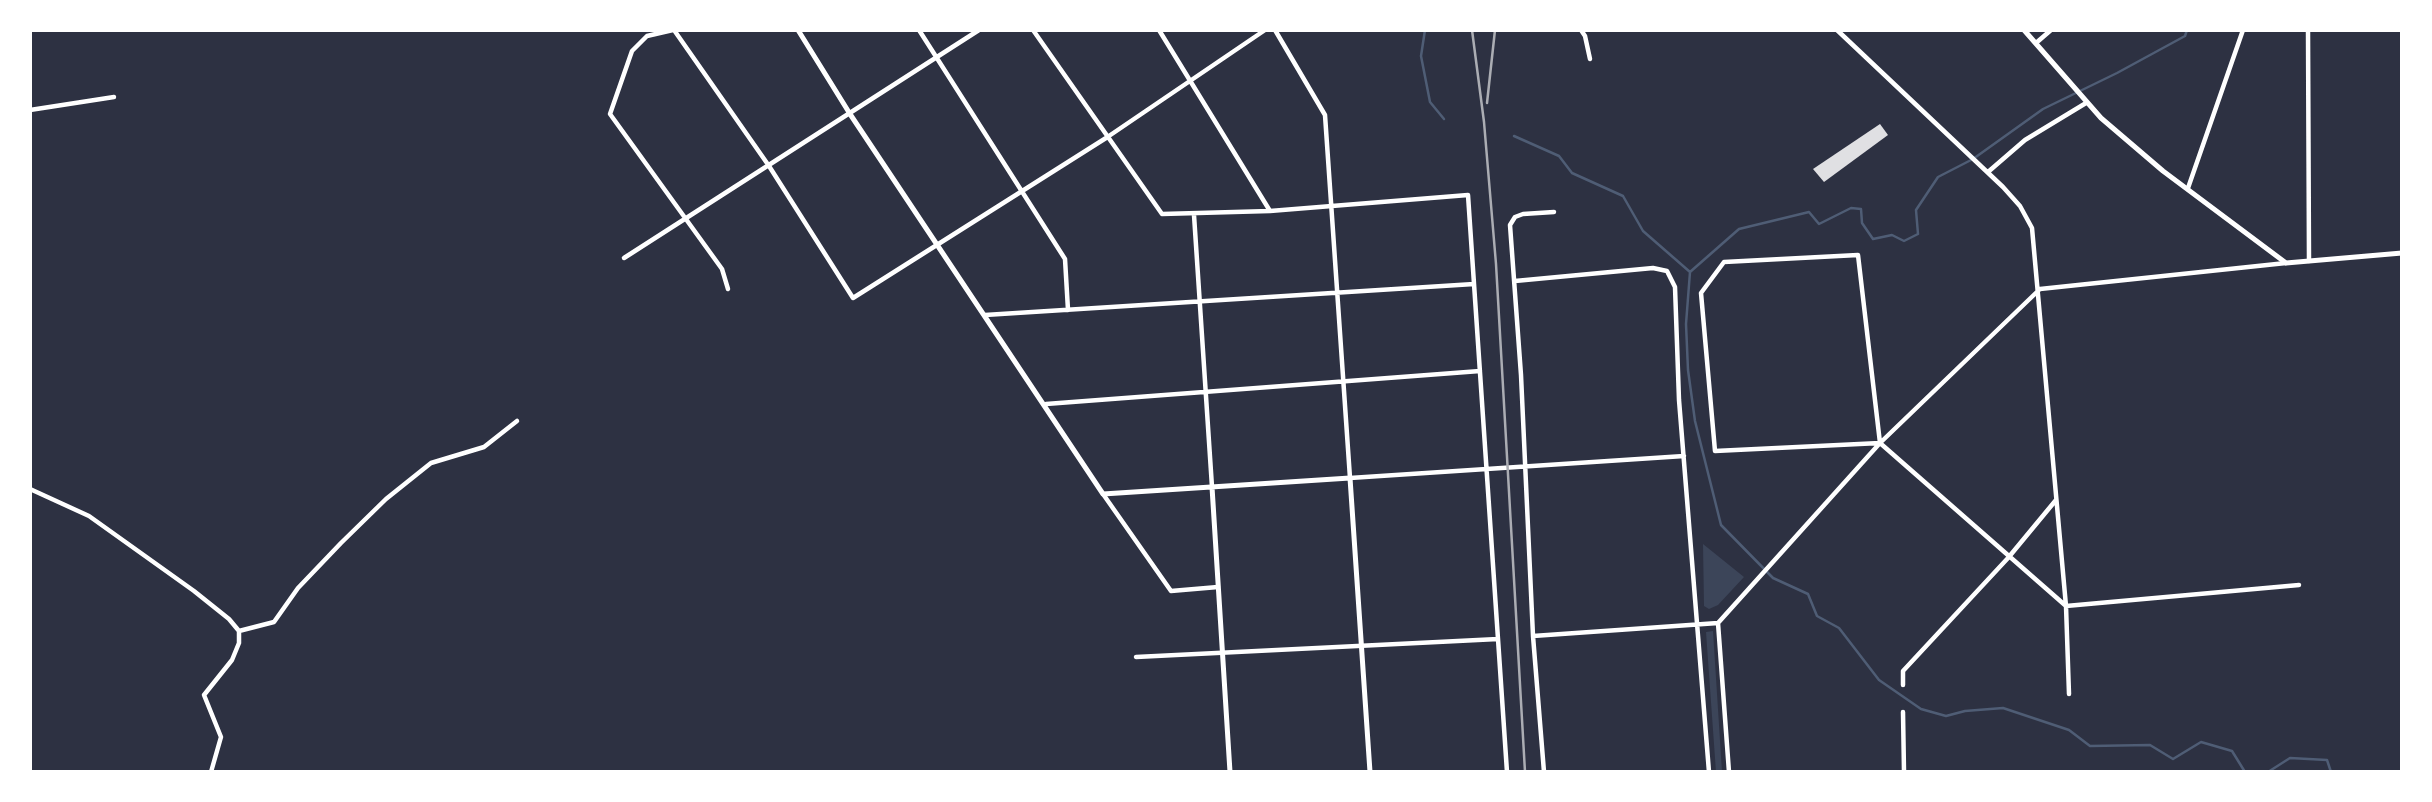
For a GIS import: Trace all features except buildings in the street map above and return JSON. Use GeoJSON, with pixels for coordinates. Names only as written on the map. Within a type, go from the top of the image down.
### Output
{"type":"FeatureCollection","features":[{"type":"Feature","properties":{"kind":"street"},"geometry":{"type":"LineString","coordinates":[[728,289],[722,269],[610,114],[632,51],[648,36],[673,30],[769,166],[853,298],[1106,138],[1265,30]]}},
{"type":"Feature","properties":{"kind":"street"},"geometry":{"type":"LineString","coordinates":[[798,30],[850,114],[1046,404],[1103,494],[1171,591],[1218,587]]}},
{"type":"Feature","properties":{"kind":"street"},"geometry":{"type":"LineString","coordinates":[[919,30],[1065,259],[1068,310]]}},
{"type":"Feature","properties":{"kind":"street"},"geometry":{"type":"LineString","coordinates":[[624,258],[979,30]]}},
{"type":"Feature","properties":{"kind":"street"},"geometry":{"type":"LineString","coordinates":[[1033,30],[1106,138],[1162,214],[1270,211],[1468,195],[1507,772]]}},
{"type":"Feature","properties":{"kind":"street"},"geometry":{"type":"LineString","coordinates":[[1159,30],[1270,211]]}},
{"type":"Feature","properties":{"kind":"street"},"geometry":{"type":"LineString","coordinates":[[1275,30],[1325,115],[1370,772]]}},
{"type":"Feature","properties":{"kind":"street"},"geometry":{"type":"LineString","coordinates":[[1581,30],[1590,59]]}},
{"type":"Feature","properties":{"kind":"street"},"geometry":{"type":"LineString","coordinates":[[1837,30],[1987,172],[2020,206],[2032,228],[2040,289],[2066,606],[2069,694]]}},
{"type":"Feature","properties":{"kind":"street"},"geometry":{"type":"LineString","coordinates":[[2024,30],[2086,103],[2152,162],[2286,264]]}},
{"type":"Feature","properties":{"kind":"street"},"geometry":{"type":"LineString","coordinates":[[2036,43],[2051,30]]}},
{"type":"Feature","properties":{"kind":"street"},"geometry":{"type":"LineString","coordinates":[[2188,188],[2243,30]]}},
{"type":"Feature","properties":{"kind":"street"},"geometry":{"type":"LineString","coordinates":[[2308,30],[2309,261]]}},
{"type":"Feature","properties":{"kind":"street"},"geometry":{"type":"LineString","coordinates":[[30,110],[114,97]]}},
{"type":"Feature","properties":{"kind":"street"},"geometry":{"type":"LineString","coordinates":[[1987,172],[2025,140],[2086,103]]}},
{"type":"Feature","properties":{"kind":"street"},"geometry":{"type":"LineString","coordinates":[[1544,772],[1533,636],[1510,225],[1515,217],[1523,214],[1554,212]]}},
{"type":"Feature","properties":{"kind":"street"},"geometry":{"type":"LineString","coordinates":[[1194,215],[1230,772]]}},
{"type":"Feature","properties":{"kind":"street"},"geometry":{"type":"LineString","coordinates":[[1533,636],[1718,623],[1880,443],[2040,289],[2402,253]]}},
{"type":"Feature","properties":{"kind":"street"},"geometry":{"type":"LineString","coordinates":[[1880,443],[1715,451],[1701,293],[1724,262],[1858,256],[1880,443],[2008,558],[2066,606],[2299,585]]}},
{"type":"Feature","properties":{"kind":"street"},"geometry":{"type":"LineString","coordinates":[[1515,281],[1653,268],[1667,271],[1675,287],[1684,456],[1709,772]]}},
{"type":"Feature","properties":{"kind":"street"},"geometry":{"type":"LineString","coordinates":[[985,315],[1474,284]]}},
{"type":"Feature","properties":{"kind":"street"},"geometry":{"type":"LineString","coordinates":[[1046,404],[1480,371]]}},
{"type":"Feature","properties":{"kind":"street"},"geometry":{"type":"LineString","coordinates":[[239,631],[274,622],[298,588],[341,543],[386,499],[431,463],[484,447],[517,421]]}},
{"type":"Feature","properties":{"kind":"street"},"geometry":{"type":"LineString","coordinates":[[1103,494],[1524,464],[1684,456]]}},
{"type":"Feature","properties":{"kind":"street"},"geometry":{"type":"LineString","coordinates":[[30,489],[89,516],[194,591],[229,619],[239,631],[237,651],[204,699],[220,737],[211,772]]}},
{"type":"Feature","properties":{"kind":"street"},"geometry":{"type":"LineString","coordinates":[[1903,685],[1903,671],[2008,558],[2057,499]]}},
{"type":"Feature","properties":{"kind":"street"},"geometry":{"type":"LineString","coordinates":[[1718,623],[1729,772]]}},
{"type":"Feature","properties":{"kind":"street"},"geometry":{"type":"LineString","coordinates":[[1136,657],[1360,643],[1498,639]]}},
{"type":"Feature","properties":{"kind":"street"},"geometry":{"type":"LineString","coordinates":[[1903,712],[1904,772]]}},
{"type":"Feature","properties":{"kind":"shaded area"},"geometry":{"type":"Polygon","coordinates":[[[1703,544],[1744,577],[1718,605],[1709,609],[1704,606],[1703,544]]]}},
{"type":"Feature","properties":{"kind":"shaded area"},"geometry":{"type":"Polygon","coordinates":[[[1713,631],[1722,772],[1716,772],[1706,632],[1713,631]]]}},
{"type":"Feature","properties":{"kind":"waterway"},"geometry":{"type":"LineString","coordinates":[[1425,30],[1421,56],[1430,102],[1444,119]]}},
{"type":"Feature","properties":{"kind":"waterway"},"geometry":{"type":"LineString","coordinates":[[2187,30],[2185,36],[2043,109],[1973,159],[1938,177],[1916,210],[1918,234],[1904,241],[1892,235],[1873,239],[1862,223],[1861,209],[1851,208],[1819,224],[1809,212],[1739,229],[1690,272],[1686,324],[1688,370],[1695,421],[1721,525],[1773,578],[1808,594],[1817,616],[1839,628],[1879,680],[1921,709],[1946,716],[1965,711],[2003,708],[2069,730],[2090,746],[2150,745],[2173,759],[2201,742],[2232,751],[2245,772]]}},
{"type":"Feature","properties":{"kind":"waterway"},"geometry":{"type":"LineString","coordinates":[[1514,136],[1559,156],[1572,173],[1623,196],[1643,231],[1690,272]]}},
{"type":"Feature","properties":{"kind":"waterway"},"geometry":{"type":"LineString","coordinates":[[2268,772],[2290,758],[2327,760],[2331,772]]}},
{"type":"Feature","properties":{"kind":"railway"},"geometry":{"type":"LineString","coordinates":[[1472,30],[1484,122],[1496,264],[1525,772]]}},
{"type":"Feature","properties":{"kind":"railway"},"geometry":{"type":"LineString","coordinates":[[1487,103],[1495,30]]}}]}
